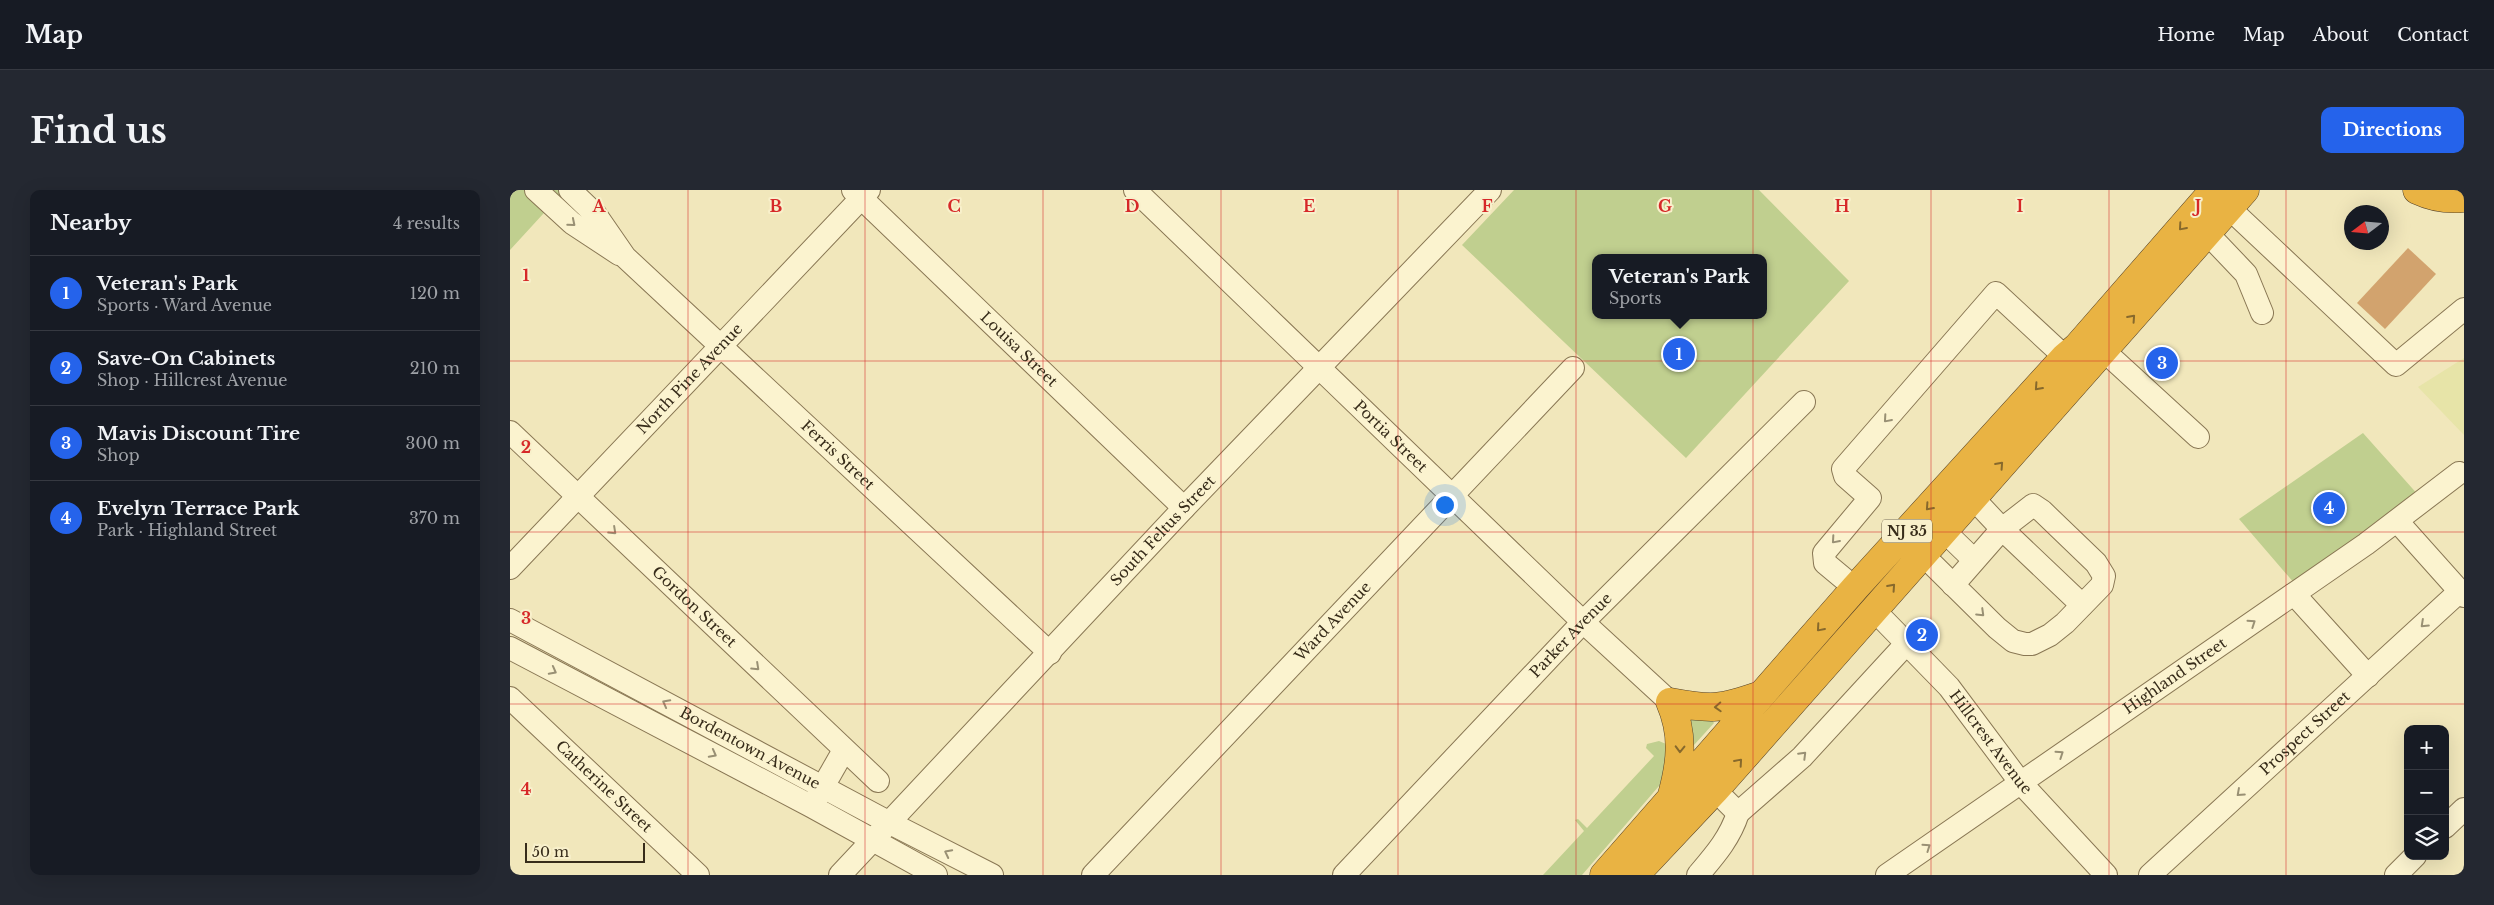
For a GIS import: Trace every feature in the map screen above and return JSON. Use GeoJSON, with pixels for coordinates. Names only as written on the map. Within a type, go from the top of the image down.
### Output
{"type":"FeatureCollection","features":[{"type":"Feature","properties":{"kind":"highway"},"geometry":{"type":"LineString","coordinates":[[2417,190],[2429,195],[2452,199],[2464,198]]}},
{"type":"Feature","properties":{"kind":"highway","name":"NJ 35"},"geometry":{"type":"LineString","coordinates":[[1635,875],[1715,790],[2207,233],[2218,195]]}},
{"type":"Feature","properties":{"kind":"highway","name":"NJ 35"},"geometry":{"type":"LineString","coordinates":[[1604,875],[1855,588],[2065,357],[2077,347],[2218,195]]}},
{"type":"Feature","properties":{"kind":"highway"},"geometry":{"type":"LineString","coordinates":[[1670,702],[1701,708],[1726,707],[1764,694]]}},
{"type":"Feature","properties":{"kind":"highway"},"geometry":{"type":"LineString","coordinates":[[1670,702],[1678,720],[1681,744],[1680,767],[1672,798]]}},
{"type":"Feature","properties":{"kind":"highway"},"geometry":{"type":"LineString","coordinates":[[1657,875],[1684,844],[1715,790]]}},
{"type":"Feature","properties":{"kind":"street","name":"Ferris Street"},"geometry":{"type":"LineString","coordinates":[[536,190],[572,224],[591,238],[624,257]]}},
{"type":"Feature","properties":{"kind":"street","name":"Ferris Street"},"geometry":{"type":"LineString","coordinates":[[570,190],[596,215],[624,257],[1050,652]]}},
{"type":"Feature","properties":{"kind":"street","name":"Portia Street"},"geometry":{"type":"LineString","coordinates":[[1135,190],[1582,622],[1670,702]]}},
{"type":"Feature","properties":{"kind":"street","name":"South Feltus Street"},"geometry":{"type":"LineString","coordinates":[[840,875],[873,842],[1184,508],[1320,369],[1490,190]]}},
{"type":"Feature","properties":{"kind":"street","name":"North Pine Avenue"},"geometry":{"type":"LineString","coordinates":[[510,568],[720,347],[861,193]]}},
{"type":"Feature","properties":{"kind":"street","name":"Louisa Street"},"geometry":{"type":"LineString","coordinates":[[861,193],[1184,508]]}},
{"type":"Feature","properties":{"kind":"street"},"geometry":{"type":"LineString","coordinates":[[2218,195],[2396,365],[2464,309]]}},
{"type":"Feature","properties":{"kind":"street"},"geometry":{"type":"LineString","coordinates":[[2207,233],[2246,274],[2262,313]]}},
{"type":"Feature","properties":{"kind":"street"},"geometry":{"type":"LineString","coordinates":[[1855,588],[1825,563],[1823,558],[1824,553],[1870,498],[1845,476],[1844,469],[1996,293],[2065,357]]}},
{"type":"Feature","properties":{"kind":"street"},"geometry":{"type":"LineString","coordinates":[[2103,350],[2198,437]]}},
{"type":"Feature","properties":{"kind":"street","name":"Ward Avenue"},"geometry":{"type":"LineString","coordinates":[[1093,875],[1573,368]]}},
{"type":"Feature","properties":{"kind":"street","name":"Parker Avenue"},"geometry":{"type":"LineString","coordinates":[[1344,875],[1582,622],[1804,402]]}},
{"type":"Feature","properties":{"kind":"street","name":"Gordon Street"},"geometry":{"type":"LineString","coordinates":[[510,432],[577,498],[878,781]]}},
{"type":"Feature","properties":{"kind":"street","name":"Highland Street"},"geometry":{"type":"LineString","coordinates":[[1887,875],[2294,594],[2459,473]]}},
{"type":"Feature","properties":{"kind":"street"},"geometry":{"type":"LineString","coordinates":[[1972,497],[2002,529],[2082,605]]}},
{"type":"Feature","properties":{"kind":"street"},"geometry":{"type":"LineString","coordinates":[[1922,554],[1953,585],[2013,641],[2025,644],[2032,644],[2050,635],[2065,623],[2102,585],[2104,576],[2096,563],[2071,538],[2033,505],[2002,529],[1953,585]]}},
{"type":"Feature","properties":{"kind":"street"},"geometry":{"type":"LineString","coordinates":[[2397,520],[2462,593]]}},
{"type":"Feature","properties":{"kind":"street"},"geometry":{"type":"LineString","coordinates":[[1943,530],[1974,560]]}},
{"type":"Feature","properties":{"kind":"street","name":"Prospect Street"},"geometry":{"type":"LineString","coordinates":[[2150,875],[2462,593]]}},
{"type":"Feature","properties":{"kind":"street"},"geometry":{"type":"LineString","coordinates":[[2294,594],[2368,676]]}},
{"type":"Feature","properties":{"kind":"street","name":"Hillcrest Avenue"},"geometry":{"type":"LineString","coordinates":[[1873,609],[1949,687],[2020,782],[2106,875]]}},
{"type":"Feature","properties":{"kind":"street","name":"Bordentown Avenue"},"geometry":{"type":"LineString","coordinates":[[510,620],[890,823],[992,875]]}},
{"type":"Feature","properties":{"kind":"street"},"geometry":{"type":"LineString","coordinates":[[1698,875],[1722,847],[1733,829],[1738,813],[1802,757],[1906,644]]}},
{"type":"Feature","properties":{"kind":"street","name":"Bordentown Avenue"},"geometry":{"type":"LineString","coordinates":[[510,648],[811,806],[873,842],[936,875]]}},
{"type":"Feature","properties":{"kind":"street","name":"Catherine Street"},"geometry":{"type":"LineString","coordinates":[[510,698],[698,875]]}},
{"type":"Feature","properties":{"kind":"street"},"geometry":{"type":"LineString","coordinates":[[811,806],[844,750]]}},
{"type":"Feature","properties":{"kind":"street"},"geometry":{"type":"LineString","coordinates":[[1715,790],[1738,813]]}},
{"type":"Feature","properties":{"kind":"street"},"geometry":{"type":"LineString","coordinates":[[2449,823],[2464,808]]}},
{"type":"Feature","properties":{"kind":"street"},"geometry":{"type":"LineString","coordinates":[[2396,875],[2411,860]]}},
{"type":"Feature","properties":{"kind":"shaded area"},"geometry":{"type":"Polygon","coordinates":[[[2464,358],[2464,435],[2418,387],[2464,358]]]}},
{"type":"Feature","properties":{"kind":"green space"},"geometry":{"type":"Polygon","coordinates":[[[510,190],[565,190],[510,250],[510,190]]]}},
{"type":"Feature","properties":{"kind":"green space"},"geometry":{"type":"Polygon","coordinates":[[[1514,190],[1759,190],[1849,281],[1686,458],[1462,245],[1514,190]]]}},
{"type":"Feature","properties":{"kind":"green space"},"geometry":{"type":"Polygon","coordinates":[[[2363,433],[2420,497],[2295,584],[2239,519],[2363,433]]]}},
{"type":"Feature","properties":{"kind":"green space"},"geometry":{"type":"Polygon","coordinates":[[[1687,718],[1712,720],[1714,723],[1694,745],[1687,718]]]}},
{"type":"Feature","properties":{"kind":"green space"},"geometry":{"type":"Polygon","coordinates":[[[1659,741],[1666,744],[1669,749],[1663,781],[1582,875],[1543,875],[1584,831],[1575,820],[1578,819],[1587,828],[1654,756],[1646,748],[1647,744],[1659,741]]]}},
{"type":"Feature","properties":{"kind":"building"},"geometry":{"type":"Polygon","coordinates":[[[2408,248],[2436,274],[2385,329],[2357,303],[2408,248]]]}},
{"type":"Feature","properties":{"kind":"place","name":"Veteran's Park"},"geometry":{"type":"Point","coordinates":[1679,354]}},
{"type":"Feature","properties":{"kind":"place","name":"Mavis Discount Tire"},"geometry":{"type":"Point","coordinates":[2162,363]}},
{"type":"Feature","properties":{"kind":"place","name":"Evelyn Terrace Park"},"geometry":{"type":"Point","coordinates":[2329,508]}},
{"type":"Feature","properties":{"kind":"place","name":"Save-On Cabinets"},"geometry":{"type":"Point","coordinates":[1922,635]}}]}
